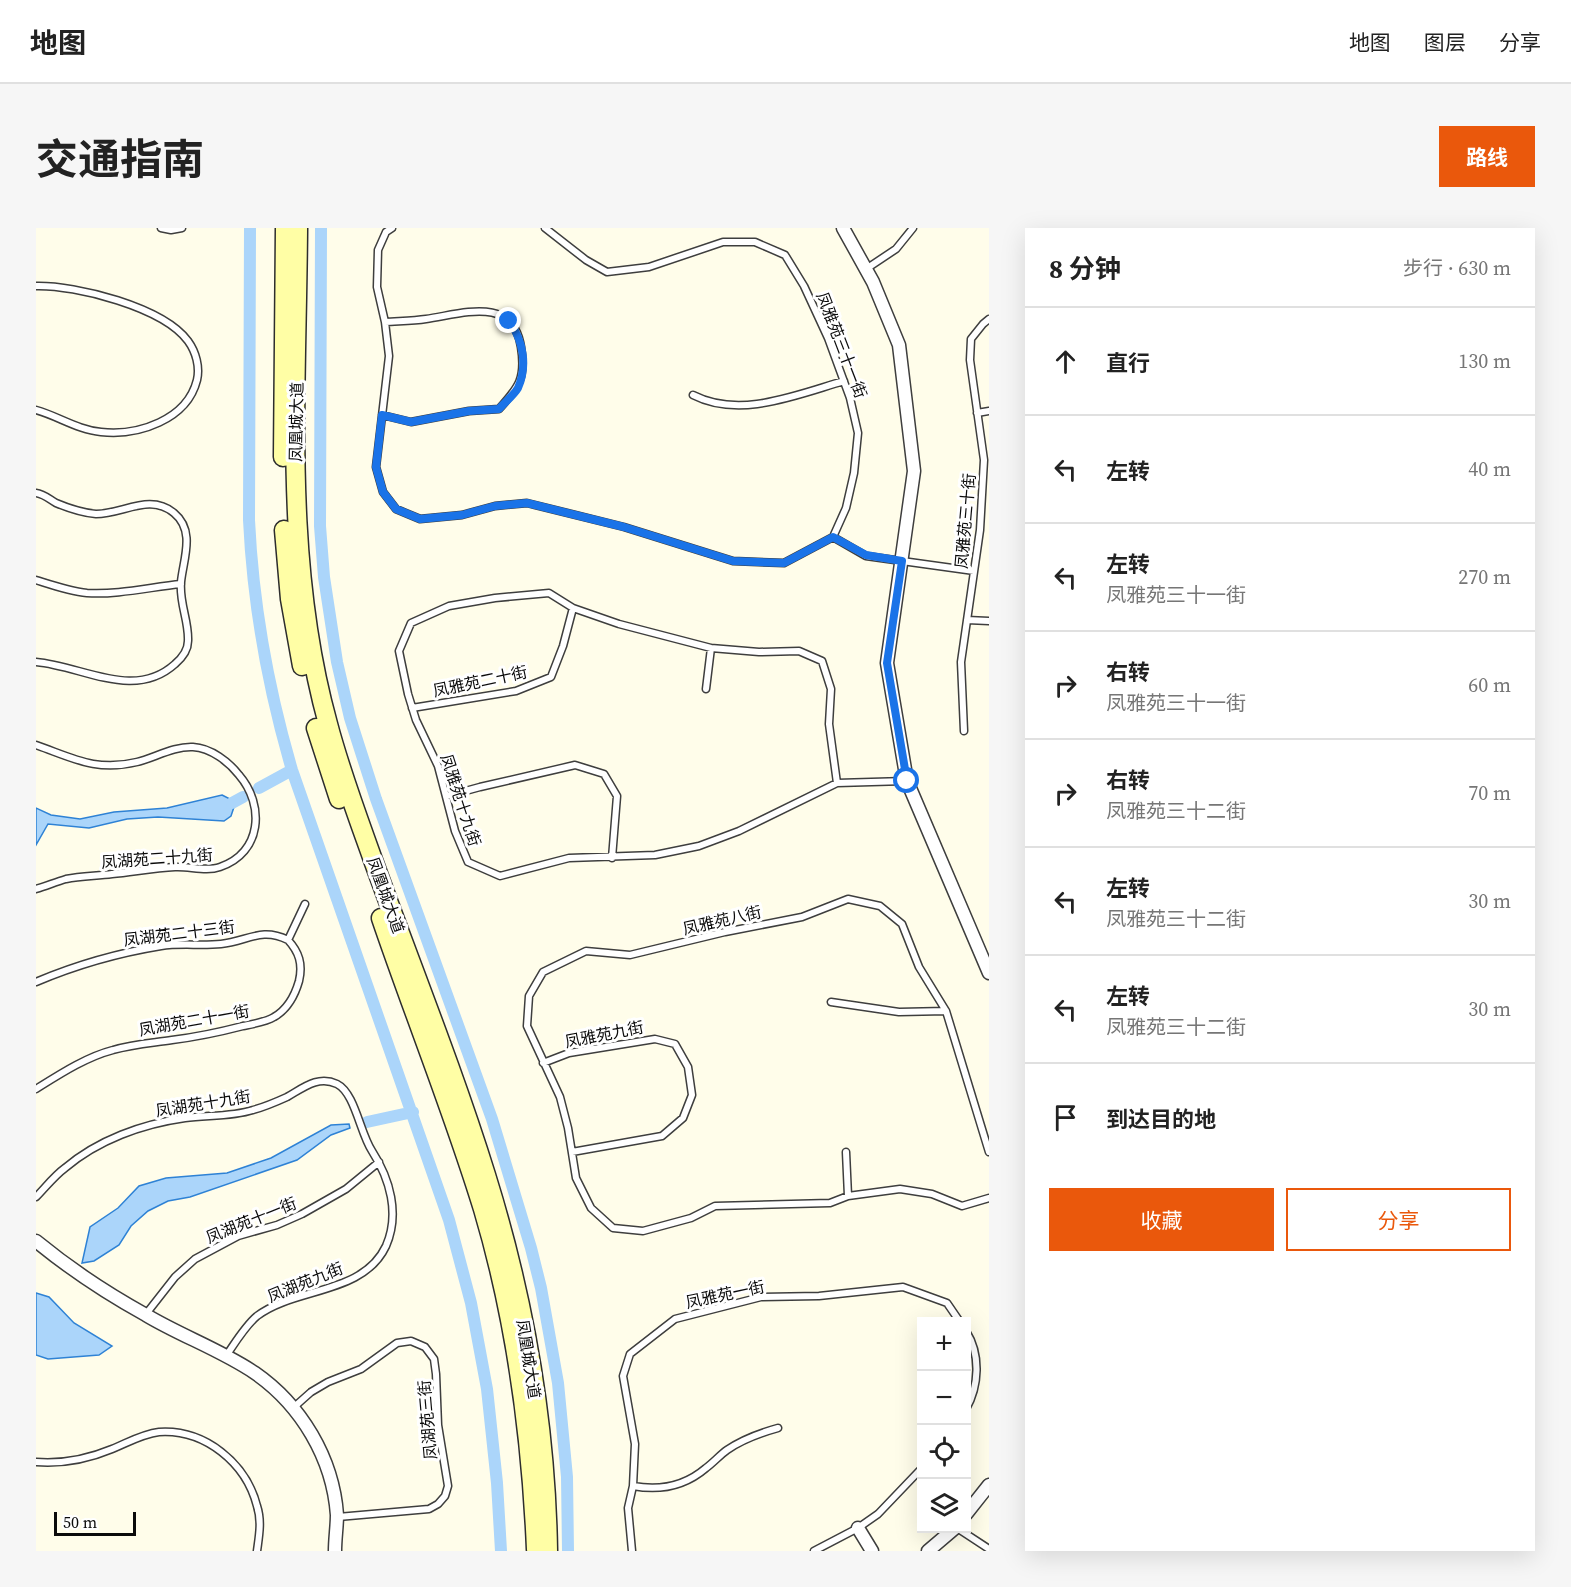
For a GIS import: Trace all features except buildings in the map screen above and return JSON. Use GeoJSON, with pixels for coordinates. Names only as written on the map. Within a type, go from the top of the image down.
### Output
{"type":"FeatureCollection","features":[{"type":"Feature","properties":{"kind":"main road","name":"凤凰城大道"},"geometry":{"type":"LineString","coordinates":[[285,228],[284,519],[290,599],[299,652],[313,719],[325,760],[469,1166],[494,1252],[522,1384],[532,1480],[536,1551]]}},
{"type":"Feature","properties":{"kind":"main road","name":"凤凰城大道"},"geometry":{"type":"LineString","coordinates":[[298,228],[296,527],[314,667],[327,724],[354,806],[470,1126],[508,1254],[520,1302],[535,1388],[545,1487],[548,1551]]}},
{"type":"Feature","properties":{"kind":"street"},"geometry":{"type":"LineString","coordinates":[[843,228],[866,269],[899,345],[914,471],[887,663],[907,781],[989,973]]}},
{"type":"Feature","properties":{"kind":"street"},"geometry":{"type":"LineString","coordinates":[[36,1242],[70,1268],[146,1315],[255,1374],[282,1396],[312,1436],[327,1467],[337,1517],[335,1551]]}},
{"type":"Feature","properties":{"kind":"street"},"geometry":{"type":"LineString","coordinates":[[971,1508],[989,1485]]}},
{"type":"Feature","properties":{"kind":"street"},"geometry":{"type":"LineString","coordinates":[[858,1528],[872,1551]]}},
{"type":"Feature","properties":{"kind":"street"},"geometry":{"type":"LineString","coordinates":[[928,1551],[950,1533]]}},
{"type":"Feature","properties":{"kind":"lane"},"geometry":{"type":"LineString","coordinates":[[161,228],[171,230],[182,228]]}},
{"type":"Feature","properties":{"kind":"lane"},"geometry":{"type":"LineString","coordinates":[[392,228],[386,232],[378,250],[377,287],[385,322],[389,356],[376,467],[383,492],[396,509],[420,519],[462,515],[495,506],[527,503],[624,527],[733,561],[784,563],[833,537],[866,555],[974,571]]}},
{"type":"Feature","properties":{"kind":"lane","name":"凤雅苑三十一街"},"geometry":{"type":"LineString","coordinates":[[545,228],[586,260],[607,272],[649,267],[723,242],[755,242],[785,255],[804,286],[828,338],[850,398],[858,433],[854,473],[848,499],[833,537]]}},
{"type":"Feature","properties":{"kind":"lane"},"geometry":{"type":"LineString","coordinates":[[866,269],[896,249],[913,228]]}},
{"type":"Feature","properties":{"kind":"lane"},"geometry":{"type":"LineString","coordinates":[[36,286],[65,287],[140,308],[174,328],[187,340],[196,356],[198,374],[194,391],[184,406],[170,417],[148,427],[124,432],[100,432],[36,410]]}},
{"type":"Feature","properties":{"kind":"lane"},"geometry":{"type":"LineString","coordinates":[[382,415],[411,422],[469,411],[499,409],[517,389],[524,364],[519,335],[509,321],[487,311],[466,311],[426,319],[385,322]]}},
{"type":"Feature","properties":{"kind":"lane","name":"凤雅苑三十街"},"geometry":{"type":"LineString","coordinates":[[964,731],[961,662],[980,530],[984,460],[970,360],[972,339],[983,324],[989,320]]}},
{"type":"Feature","properties":{"kind":"lane"},"geometry":{"type":"LineString","coordinates":[[693,395],[708,403],[760,405],[844,381]]}},
{"type":"Feature","properties":{"kind":"lane"},"geometry":{"type":"LineString","coordinates":[[977,413],[989,411]]}},
{"type":"Feature","properties":{"kind":"lane"},"geometry":{"type":"LineString","coordinates":[[36,493],[75,510],[93,514],[109,513],[143,504],[160,505],[176,514],[187,541],[187,556],[180,593],[188,642],[182,658],[170,669],[153,678],[134,682],[115,681],[73,668],[36,662]]}},
{"type":"Feature","properties":{"kind":"lane"},"geometry":{"type":"LineString","coordinates":[[36,580],[87,593],[110,593],[181,584]]}},
{"type":"Feature","properties":{"kind":"lane","name":"凤雅苑十九街"},"geometry":{"type":"LineString","coordinates":[[549,593],[573,608],[619,624],[711,648],[759,652],[799,651],[822,661],[831,689],[829,724],[837,783],[739,831],[699,846],[655,855],[569,858],[500,876],[468,862],[455,831],[438,766],[412,708],[399,651],[411,623],[449,606],[495,598],[549,593]]}},
{"type":"Feature","properties":{"kind":"lane","name":"凤雅苑二十街"},"geometry":{"type":"LineString","coordinates":[[412,708],[516,691],[551,677],[563,646],[573,608]]}},
{"type":"Feature","properties":{"kind":"lane"},"geometry":{"type":"LineString","coordinates":[[967,620],[989,621]]}},
{"type":"Feature","properties":{"kind":"lane"},"geometry":{"type":"LineString","coordinates":[[706,689],[711,648]]}},
{"type":"Feature","properties":{"kind":"lane","name":"凤湖苑二十九街"},"geometry":{"type":"LineString","coordinates":[[36,745],[84,763],[112,767],[193,747],[225,760],[250,788],[256,810],[252,842],[232,862],[217,868],[176,867],[67,879],[36,889]]}},
{"type":"Feature","properties":{"kind":"lane"},"geometry":{"type":"LineString","coordinates":[[447,796],[575,765],[604,774],[617,796],[612,858]]}},
{"type":"Feature","properties":{"kind":"lane"},"geometry":{"type":"LineString","coordinates":[[837,783],[907,781]]}},
{"type":"Feature","properties":{"kind":"lane","name":"凤雅苑八街"},"geometry":{"type":"LineString","coordinates":[[543,1063],[527,1026],[529,996],[543,972],[586,951],[630,955],[802,916],[849,899],[880,906],[902,924],[919,967],[946,1011],[989,1152]]}},
{"type":"Feature","properties":{"kind":"lane"},"geometry":{"type":"LineString","coordinates":[[288,940],[305,904]]}},
{"type":"Feature","properties":{"kind":"lane","name":"凤湖苑二十三街"},"geometry":{"type":"LineString","coordinates":[[36,982],[105,958],[162,946],[233,942],[262,933],[276,934],[288,940]]}},
{"type":"Feature","properties":{"kind":"lane","name":"凤湖苑二十一街"},"geometry":{"type":"LineString","coordinates":[[36,1089],[111,1050],[221,1031],[273,1018],[292,999],[301,974],[301,961],[296,949],[288,940]]}},
{"type":"Feature","properties":{"kind":"lane"},"geometry":{"type":"LineString","coordinates":[[831,1002],[899,1012],[946,1011]]}},
{"type":"Feature","properties":{"kind":"lane","name":"凤雅苑九街"},"geometry":{"type":"LineString","coordinates":[[543,1063],[569,1053],[655,1039],[675,1044],[688,1066],[692,1095],[683,1118],[662,1136],[572,1152]]}},
{"type":"Feature","properties":{"kind":"lane"},"geometry":{"type":"LineString","coordinates":[[543,1063],[560,1097],[576,1178],[591,1208],[613,1228],[643,1232],[691,1218],[715,1206],[830,1203],[848,1196],[900,1189],[932,1194],[962,1206],[989,1198]]}},
{"type":"Feature","properties":{"kind":"lane","name":"凤湖苑十九街"},"geometry":{"type":"LineString","coordinates":[[36,1197],[64,1168],[86,1153],[135,1130],[161,1122],[251,1111],[285,1098],[312,1082],[325,1080],[338,1084],[347,1093],[362,1135],[379,1162]]}},
{"type":"Feature","properties":{"kind":"lane"},"geometry":{"type":"LineString","coordinates":[[846,1152],[848,1196]]}},
{"type":"Feature","properties":{"kind":"lane","name":"凤湖苑十一街"},"geometry":{"type":"LineString","coordinates":[[146,1315],[175,1277],[195,1258],[238,1236],[277,1226],[303,1214],[346,1189],[379,1162]]}},
{"type":"Feature","properties":{"kind":"lane","name":"凤湖苑九街"},"geometry":{"type":"LineString","coordinates":[[226,1357],[257,1316],[283,1303],[315,1294],[359,1275],[374,1263],[385,1248],[392,1231],[393,1212],[391,1193],[379,1162]]}},
{"type":"Feature","properties":{"kind":"lane","name":"凤雅苑一街"},"geometry":{"type":"LineString","coordinates":[[632,1551],[628,1508],[633,1486],[635,1444],[623,1376],[630,1354],[675,1319],[761,1297],[819,1296],[903,1287],[947,1303],[957,1317]]}},
{"type":"Feature","properties":{"kind":"lane","name":"凤湖苑三街"},"geometry":{"type":"LineString","coordinates":[[293,1408],[311,1392],[328,1382],[361,1369],[397,1343],[411,1341],[425,1347],[434,1359],[438,1425],[448,1486],[445,1496],[429,1509],[337,1517]]}},
{"type":"Feature","properties":{"kind":"lane"},"geometry":{"type":"LineString","coordinates":[[971,1345],[978,1365],[971,1400]]}},
{"type":"Feature","properties":{"kind":"lane"},"geometry":{"type":"LineString","coordinates":[[633,1486],[655,1488],[678,1485],[698,1474],[738,1443],[764,1431],[778,1428]]}},
{"type":"Feature","properties":{"kind":"lane"},"geometry":{"type":"LineString","coordinates":[[36,1462],[64,1462],[89,1458],[137,1438],[159,1432],[182,1434],[203,1440],[222,1452],[239,1467],[251,1486],[258,1508],[260,1530],[257,1551]]}},
{"type":"Feature","properties":{"kind":"lane"},"geometry":{"type":"LineString","coordinates":[[814,1551],[879,1514],[917,1473]]}},
{"type":"Feature","properties":{"kind":"lane"},"geometry":{"type":"LineString","coordinates":[[964,1533],[989,1549]]}},
{"type":"Feature","properties":{"kind":"water"},"geometry":{"type":"Polygon","coordinates":[[[222,795],[230,799],[234,807],[231,816],[224,821],[158,817],[127,819],[89,828],[48,824],[36,845],[36,808],[51,815],[80,819],[114,812],[167,808],[222,795]]]}},
{"type":"Feature","properties":{"kind":"water"},"geometry":{"type":"Polygon","coordinates":[[[349,1124],[350,1128],[331,1135],[297,1160],[190,1197],[168,1201],[148,1211],[131,1226],[119,1245],[94,1261],[82,1263],[90,1227],[118,1208],[139,1186],[166,1178],[227,1173],[271,1158],[331,1125],[349,1124]]]}},
{"type":"Feature","properties":{"kind":"water"},"geometry":{"type":"Polygon","coordinates":[[[36,1293],[49,1297],[74,1323],[112,1346],[99,1355],[48,1359],[36,1355],[36,1293]]]}},
{"type":"Feature","properties":{"kind":"waterway"},"geometry":{"type":"LineString","coordinates":[[250,228],[249,520],[254,583],[263,646],[292,770],[449,1220],[471,1303],[487,1389],[497,1483],[501,1551]]}},
{"type":"Feature","properties":{"kind":"waterway"},"geometry":{"type":"LineString","coordinates":[[321,228],[320,526],[324,577],[337,662],[350,718],[376,799],[492,1119],[531,1248],[541,1288],[558,1383],[567,1477],[568,1551]]}},
{"type":"Feature","properties":{"kind":"waterway"},"geometry":{"type":"LineString","coordinates":[[259,788],[292,770]]}},
{"type":"Feature","properties":{"kind":"waterway"},"geometry":{"type":"LineString","coordinates":[[232,803],[243,797]]}},
{"type":"Feature","properties":{"kind":"waterway"},"geometry":{"type":"LineString","coordinates":[[367,1122],[413,1112]]}},
{"type":"Feature","properties":{"kind":"route"},"geometry":{"type":"LineString","coordinates":[[509,321],[519,335],[524,364],[517,389],[499,409],[469,411],[411,422],[382,415],[376,467],[383,492],[396,509],[420,519],[462,515],[495,506],[527,503],[624,527],[733,561],[784,563],[833,537],[866,555],[902,561],[887,663],[907,781]]}}]}
